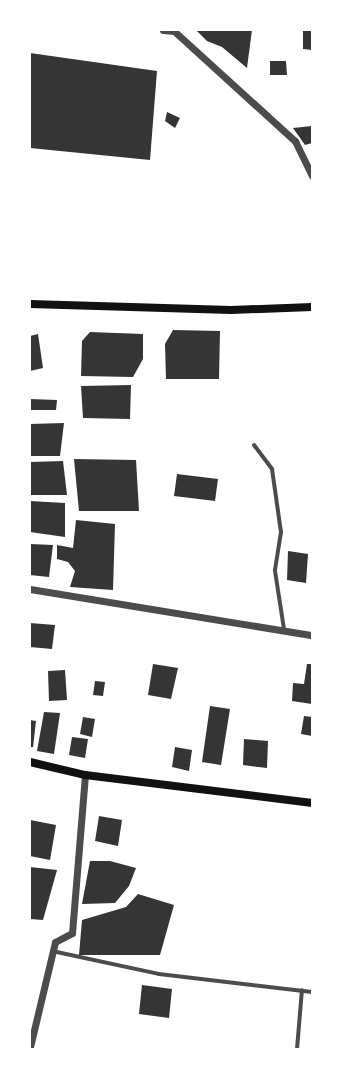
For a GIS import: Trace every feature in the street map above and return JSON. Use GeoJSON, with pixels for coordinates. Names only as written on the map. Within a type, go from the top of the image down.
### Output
{"type":"FeatureCollection","features":[{"type":"Feature","properties":{"kind":"main road"},"geometry":{"type":"LineString","coordinates":[[30,304],[231,310],[312,307]]}},
{"type":"Feature","properties":{"kind":"main road"},"geometry":{"type":"LineString","coordinates":[[30,762],[85,775],[312,803]]}},
{"type":"Feature","properties":{"kind":"street"},"geometry":{"type":"LineString","coordinates":[[163,30],[174,31],[295,141],[312,176]]}},
{"type":"Feature","properties":{"kind":"street"},"geometry":{"type":"LineString","coordinates":[[254,445],[272,468],[281,532],[275,571],[284,629]]}},
{"type":"Feature","properties":{"kind":"street"},"geometry":{"type":"LineString","coordinates":[[30,589],[284,629],[312,635]]}},
{"type":"Feature","properties":{"kind":"street"},"geometry":{"type":"LineString","coordinates":[[30,1047],[55,942],[72,932],[85,775]]}},
{"type":"Feature","properties":{"kind":"street"},"geometry":{"type":"LineString","coordinates":[[52,951],[159,974],[312,992]]}},
{"type":"Feature","properties":{"kind":"street"},"geometry":{"type":"LineString","coordinates":[[297,1049],[302,990]]}},
{"type":"Feature","properties":{"kind":"building"},"geometry":{"type":"Polygon","coordinates":[[[196,30],[252,30],[247,68],[222,47],[207,41],[196,30]]]}},
{"type":"Feature","properties":{"kind":"building"},"geometry":{"type":"Polygon","coordinates":[[[303,30],[312,30],[312,50],[303,49],[303,30]]]}},
{"type":"Feature","properties":{"kind":"building"},"geometry":{"type":"Polygon","coordinates":[[[30,53],[157,71],[150,160],[30,148],[30,53]]]}},
{"type":"Feature","properties":{"kind":"building"},"geometry":{"type":"Polygon","coordinates":[[[270,61],[286,61],[287,75],[270,75],[270,61]]]}},
{"type":"Feature","properties":{"kind":"building"},"geometry":{"type":"Polygon","coordinates":[[[167,112],[180,118],[175,128],[165,121],[167,112]]]}},
{"type":"Feature","properties":{"kind":"building"},"geometry":{"type":"Polygon","coordinates":[[[312,126],[312,143],[305,145],[293,128],[312,126]]]}},
{"type":"Feature","properties":{"kind":"building"},"geometry":{"type":"Polygon","coordinates":[[[173,330],[220,331],[219,379],[166,379],[165,344],[173,330]]]}},
{"type":"Feature","properties":{"kind":"building"},"geometry":{"type":"Polygon","coordinates":[[[90,332],[143,334],[143,359],[133,377],[81,376],[82,341],[90,332]]]}},
{"type":"Feature","properties":{"kind":"building"},"geometry":{"type":"Polygon","coordinates":[[[38,334],[43,368],[30,371],[30,336],[38,334]]]}},
{"type":"Feature","properties":{"kind":"building"},"geometry":{"type":"Polygon","coordinates":[[[131,385],[130,419],[83,418],[81,386],[131,385]]]}},
{"type":"Feature","properties":{"kind":"building"},"geometry":{"type":"Polygon","coordinates":[[[30,399],[57,400],[56,410],[30,410],[30,399]]]}},
{"type":"Feature","properties":{"kind":"building"},"geometry":{"type":"Polygon","coordinates":[[[64,423],[60,456],[30,456],[30,424],[64,423]]]}},
{"type":"Feature","properties":{"kind":"building"},"geometry":{"type":"Polygon","coordinates":[[[74,459],[136,460],[139,511],[79,511],[74,459]]]}},
{"type":"Feature","properties":{"kind":"building"},"geometry":{"type":"Polygon","coordinates":[[[63,461],[67,495],[30,495],[30,462],[63,461]]]}},
{"type":"Feature","properties":{"kind":"building"},"geometry":{"type":"Polygon","coordinates":[[[177,474],[218,479],[215,501],[174,496],[177,474]]]}},
{"type":"Feature","properties":{"kind":"building"},"geometry":{"type":"Polygon","coordinates":[[[30,501],[65,503],[65,537],[30,532],[30,501]]]}},
{"type":"Feature","properties":{"kind":"building"},"geometry":{"type":"Polygon","coordinates":[[[76,520],[115,524],[113,590],[70,587],[75,571],[68,562],[57,559],[57,545],[73,548],[76,520]]]}},
{"type":"Feature","properties":{"kind":"building"},"geometry":{"type":"Polygon","coordinates":[[[30,544],[53,545],[49,577],[30,575],[30,544]]]}},
{"type":"Feature","properties":{"kind":"building"},"geometry":{"type":"Polygon","coordinates":[[[288,551],[308,554],[306,583],[287,580],[288,551]]]}},
{"type":"Feature","properties":{"kind":"building"},"geometry":{"type":"Polygon","coordinates":[[[30,623],[55,625],[52,649],[30,647],[30,623]]]}},
{"type":"Feature","properties":{"kind":"building"},"geometry":{"type":"Polygon","coordinates":[[[153,664],[178,668],[171,699],[148,695],[153,664]]]}},
{"type":"Feature","properties":{"kind":"building"},"geometry":{"type":"Polygon","coordinates":[[[307,664],[312,664],[312,704],[292,701],[293,683],[304,684],[307,664]]]}},
{"type":"Feature","properties":{"kind":"building"},"geometry":{"type":"Polygon","coordinates":[[[65,670],[67,700],[49,701],[48,671],[65,670]]]}},
{"type":"Feature","properties":{"kind":"building"},"geometry":{"type":"Polygon","coordinates":[[[95,681],[105,682],[103,696],[93,695],[95,681]]]}},
{"type":"Feature","properties":{"kind":"building"},"geometry":{"type":"Polygon","coordinates":[[[210,706],[230,709],[221,765],[202,762],[210,706]]]}},
{"type":"Feature","properties":{"kind":"building"},"geometry":{"type":"Polygon","coordinates":[[[44,712],[60,713],[54,754],[37,751],[44,712]]]}},
{"type":"Feature","properties":{"kind":"building"},"geometry":{"type":"Polygon","coordinates":[[[304,716],[312,717],[312,736],[301,734],[304,716]]]}},
{"type":"Feature","properties":{"kind":"building"},"geometry":{"type":"Polygon","coordinates":[[[83,717],[95,719],[92,737],[80,734],[83,717]]]}},
{"type":"Feature","properties":{"kind":"building"},"geometry":{"type":"Polygon","coordinates":[[[30,720],[36,721],[33,747],[30,747],[30,720]]]}},
{"type":"Feature","properties":{"kind":"building"},"geometry":{"type":"Polygon","coordinates":[[[72,737],[88,739],[85,758],[69,755],[72,737]]]}},
{"type":"Feature","properties":{"kind":"building"},"geometry":{"type":"Polygon","coordinates":[[[244,739],[268,741],[267,768],[243,765],[244,739]]]}},
{"type":"Feature","properties":{"kind":"building"},"geometry":{"type":"Polygon","coordinates":[[[175,747],[192,750],[189,771],[172,767],[175,747]]]}},
{"type":"Feature","properties":{"kind":"building"},"geometry":{"type":"Polygon","coordinates":[[[99,816],[122,820],[118,846],[95,841],[99,816]]]}},
{"type":"Feature","properties":{"kind":"building"},"geometry":{"type":"Polygon","coordinates":[[[30,820],[56,825],[50,860],[30,856],[30,820]]]}},
{"type":"Feature","properties":{"kind":"building"},"geometry":{"type":"Polygon","coordinates":[[[90,861],[110,861],[136,868],[129,886],[115,903],[82,904],[90,861]]]}},
{"type":"Feature","properties":{"kind":"building"},"geometry":{"type":"Polygon","coordinates":[[[30,867],[57,870],[43,920],[30,919],[30,867]]]}},
{"type":"Feature","properties":{"kind":"building"},"geometry":{"type":"Polygon","coordinates":[[[138,894],[174,905],[160,955],[79,955],[82,920],[126,907],[138,894]]]}},
{"type":"Feature","properties":{"kind":"building"},"geometry":{"type":"Polygon","coordinates":[[[142,985],[172,989],[169,1018],[139,1014],[142,985]]]}}]}
